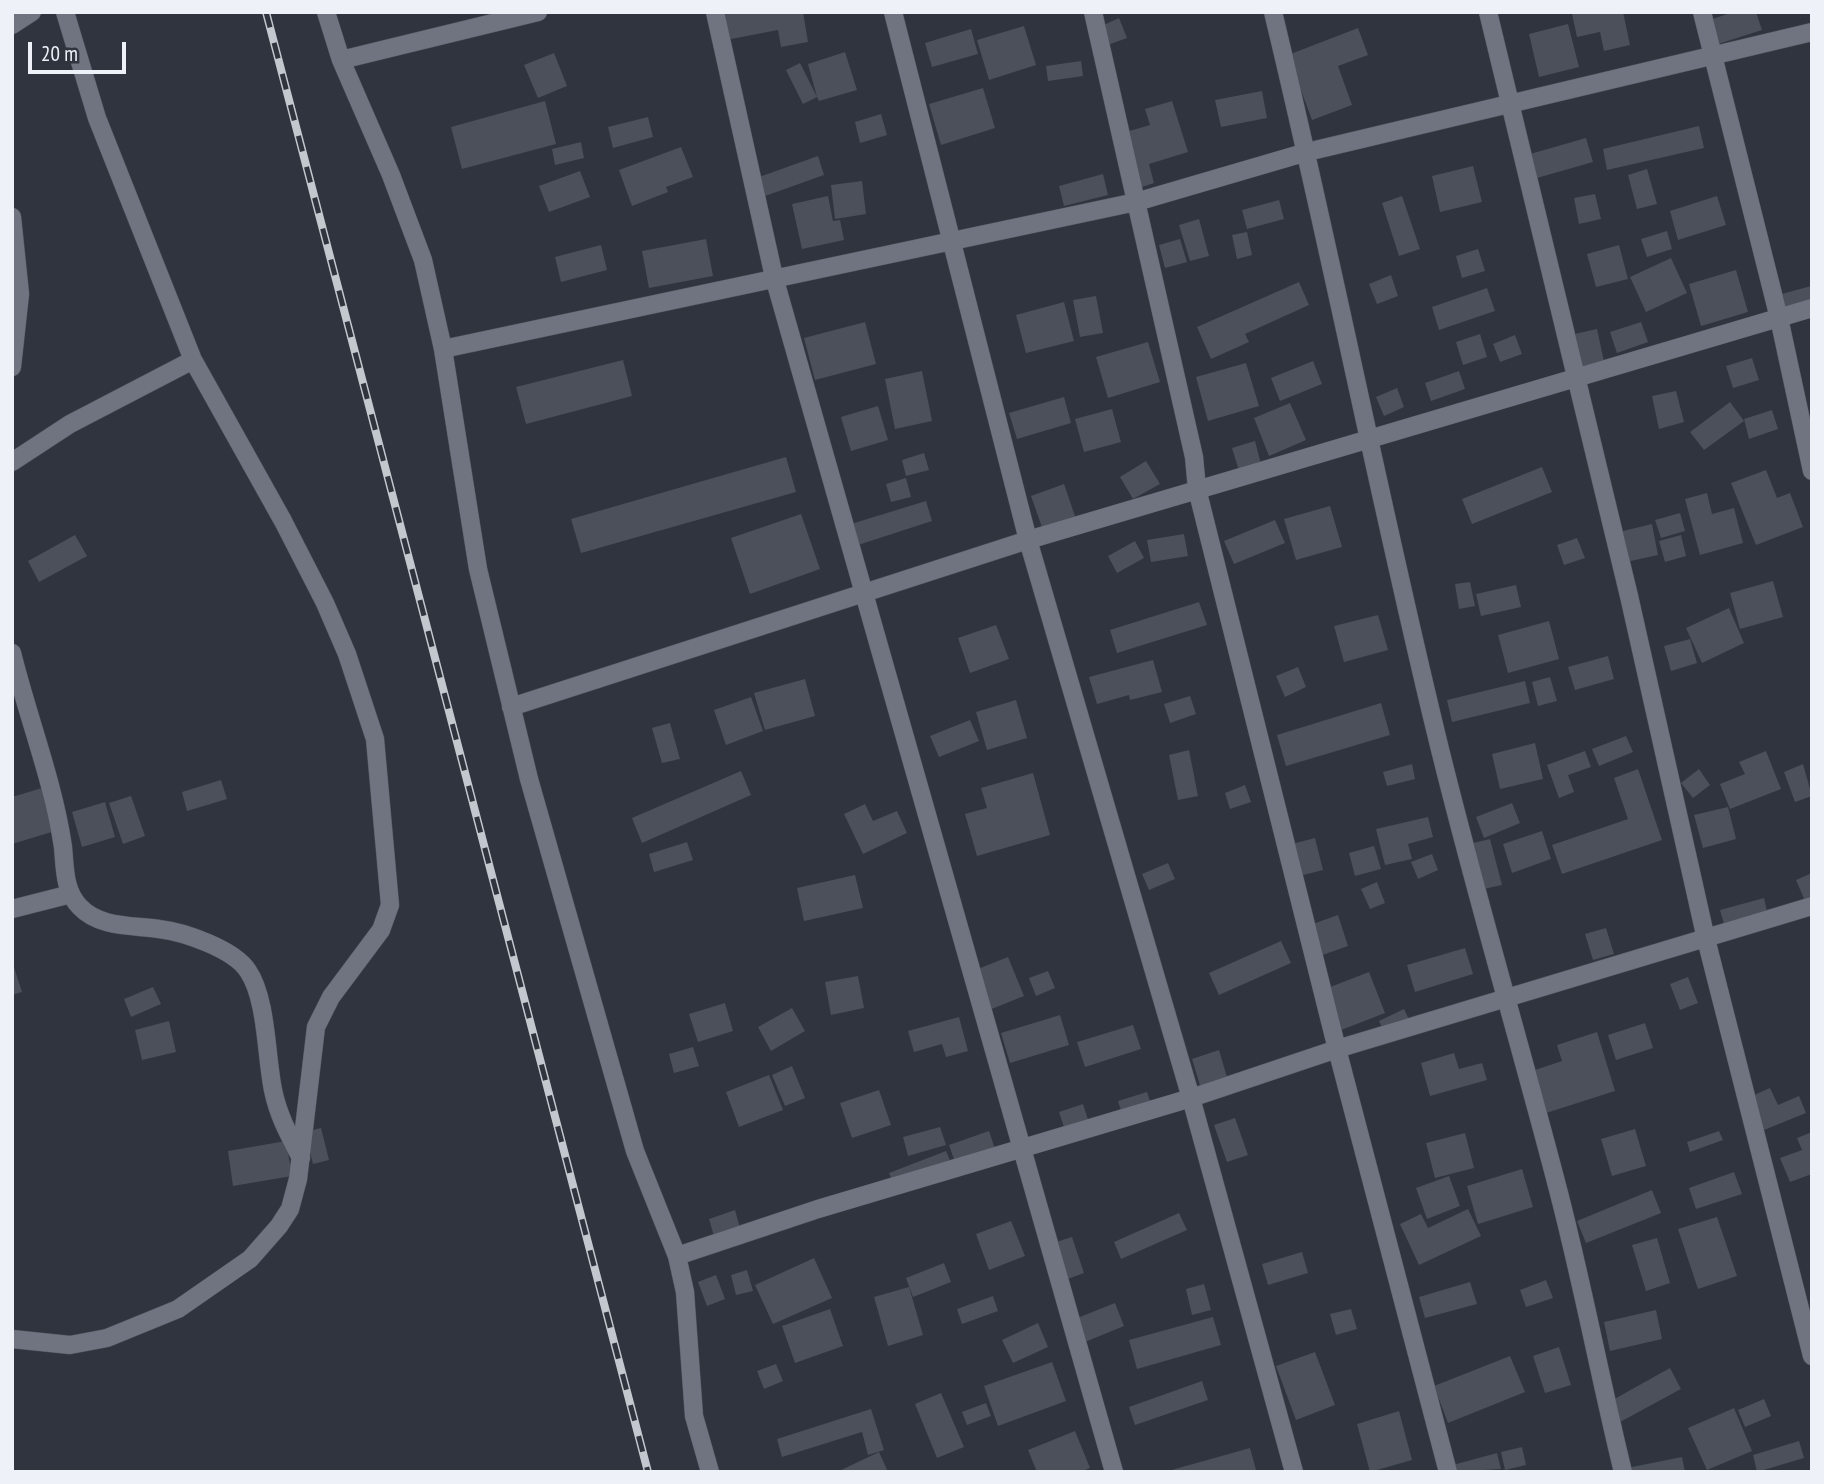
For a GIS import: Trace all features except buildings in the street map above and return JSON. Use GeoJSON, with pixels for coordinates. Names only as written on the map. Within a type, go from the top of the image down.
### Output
{"type":"FeatureCollection","features":[{"type":"Feature","properties":{"kind":"street"},"geometry":{"type":"LineString","coordinates":[[12,25],[32,12]]}},
{"type":"Feature","properties":{"kind":"street"},"geometry":{"type":"LineString","coordinates":[[12,1339],[70,1345],[107,1338],[178,1309],[250,1259],[279,1226],[290,1209],[301,1158],[316,1027],[331,997],[381,930],[390,905],[375,739],[325,603],[193,360],[97,118],[65,12]]}},
{"type":"Feature","properties":{"kind":"street"},"geometry":{"type":"LineString","coordinates":[[326,12],[341,60],[391,175],[423,260],[443,349],[478,569],[512,707],[606,1056],[635,1151],[677,1256],[685,1292],[694,1416],[710,1472]]}},
{"type":"Feature","properties":{"kind":"street"},"geometry":{"type":"LineString","coordinates":[[341,60],[538,12]]}},
{"type":"Feature","properties":{"kind":"street"},"geometry":{"type":"LineString","coordinates":[[716,12],[774,277],[866,590],[1114,1472]]}},
{"type":"Feature","properties":{"kind":"street"},"geometry":{"type":"LineString","coordinates":[[893,12],[1028,540],[1191,1098],[1294,1472]]}},
{"type":"Feature","properties":{"kind":"street"},"geometry":{"type":"LineString","coordinates":[[1093,12],[1194,457],[1198,489],[1337,1049],[1448,1472]]}},
{"type":"Feature","properties":{"kind":"street"},"geometry":{"type":"LineString","coordinates":[[1273,12],[1307,152],[1367,441],[1434,723],[1505,1001],[1556,1180],[1623,1472]]}},
{"type":"Feature","properties":{"kind":"street"},"geometry":{"type":"LineString","coordinates":[[1488,12],[1629,596],[1706,939],[1812,1356]]}},
{"type":"Feature","properties":{"kind":"street"},"geometry":{"type":"LineString","coordinates":[[1702,12],[1779,318],[1812,471]]}},
{"type":"Feature","properties":{"kind":"street"},"geometry":{"type":"LineString","coordinates":[[443,349],[1136,202],[1307,152],[1812,32]]}},
{"type":"Feature","properties":{"kind":"street"},"geometry":{"type":"LineString","coordinates":[[12,216],[20,294],[12,367]]}},
{"type":"Feature","properties":{"kind":"street"},"geometry":{"type":"LineString","coordinates":[[512,707],[866,590],[1028,540],[1812,308]]}},
{"type":"Feature","properties":{"kind":"street"},"geometry":{"type":"LineString","coordinates":[[12,462],[70,424],[193,360]]}},
{"type":"Feature","properties":{"kind":"street"},"geometry":{"type":"LineString","coordinates":[[12,653],[47,771],[60,827],[67,886],[71,894],[89,915],[108,923],[163,929],[215,946],[239,960],[249,971],[260,1005],[280,1119],[301,1158]]}},
{"type":"Feature","properties":{"kind":"street"},"geometry":{"type":"LineString","coordinates":[[12,909],[71,894]]}},
{"type":"Feature","properties":{"kind":"street"},"geometry":{"type":"LineString","coordinates":[[677,1256],[818,1209],[1191,1098],[1337,1049],[1505,1001],[1812,906]]}},
{"type":"Feature","properties":{"kind":"railway"},"geometry":{"type":"LineString","coordinates":[[266,12],[648,1472]]}}]}
